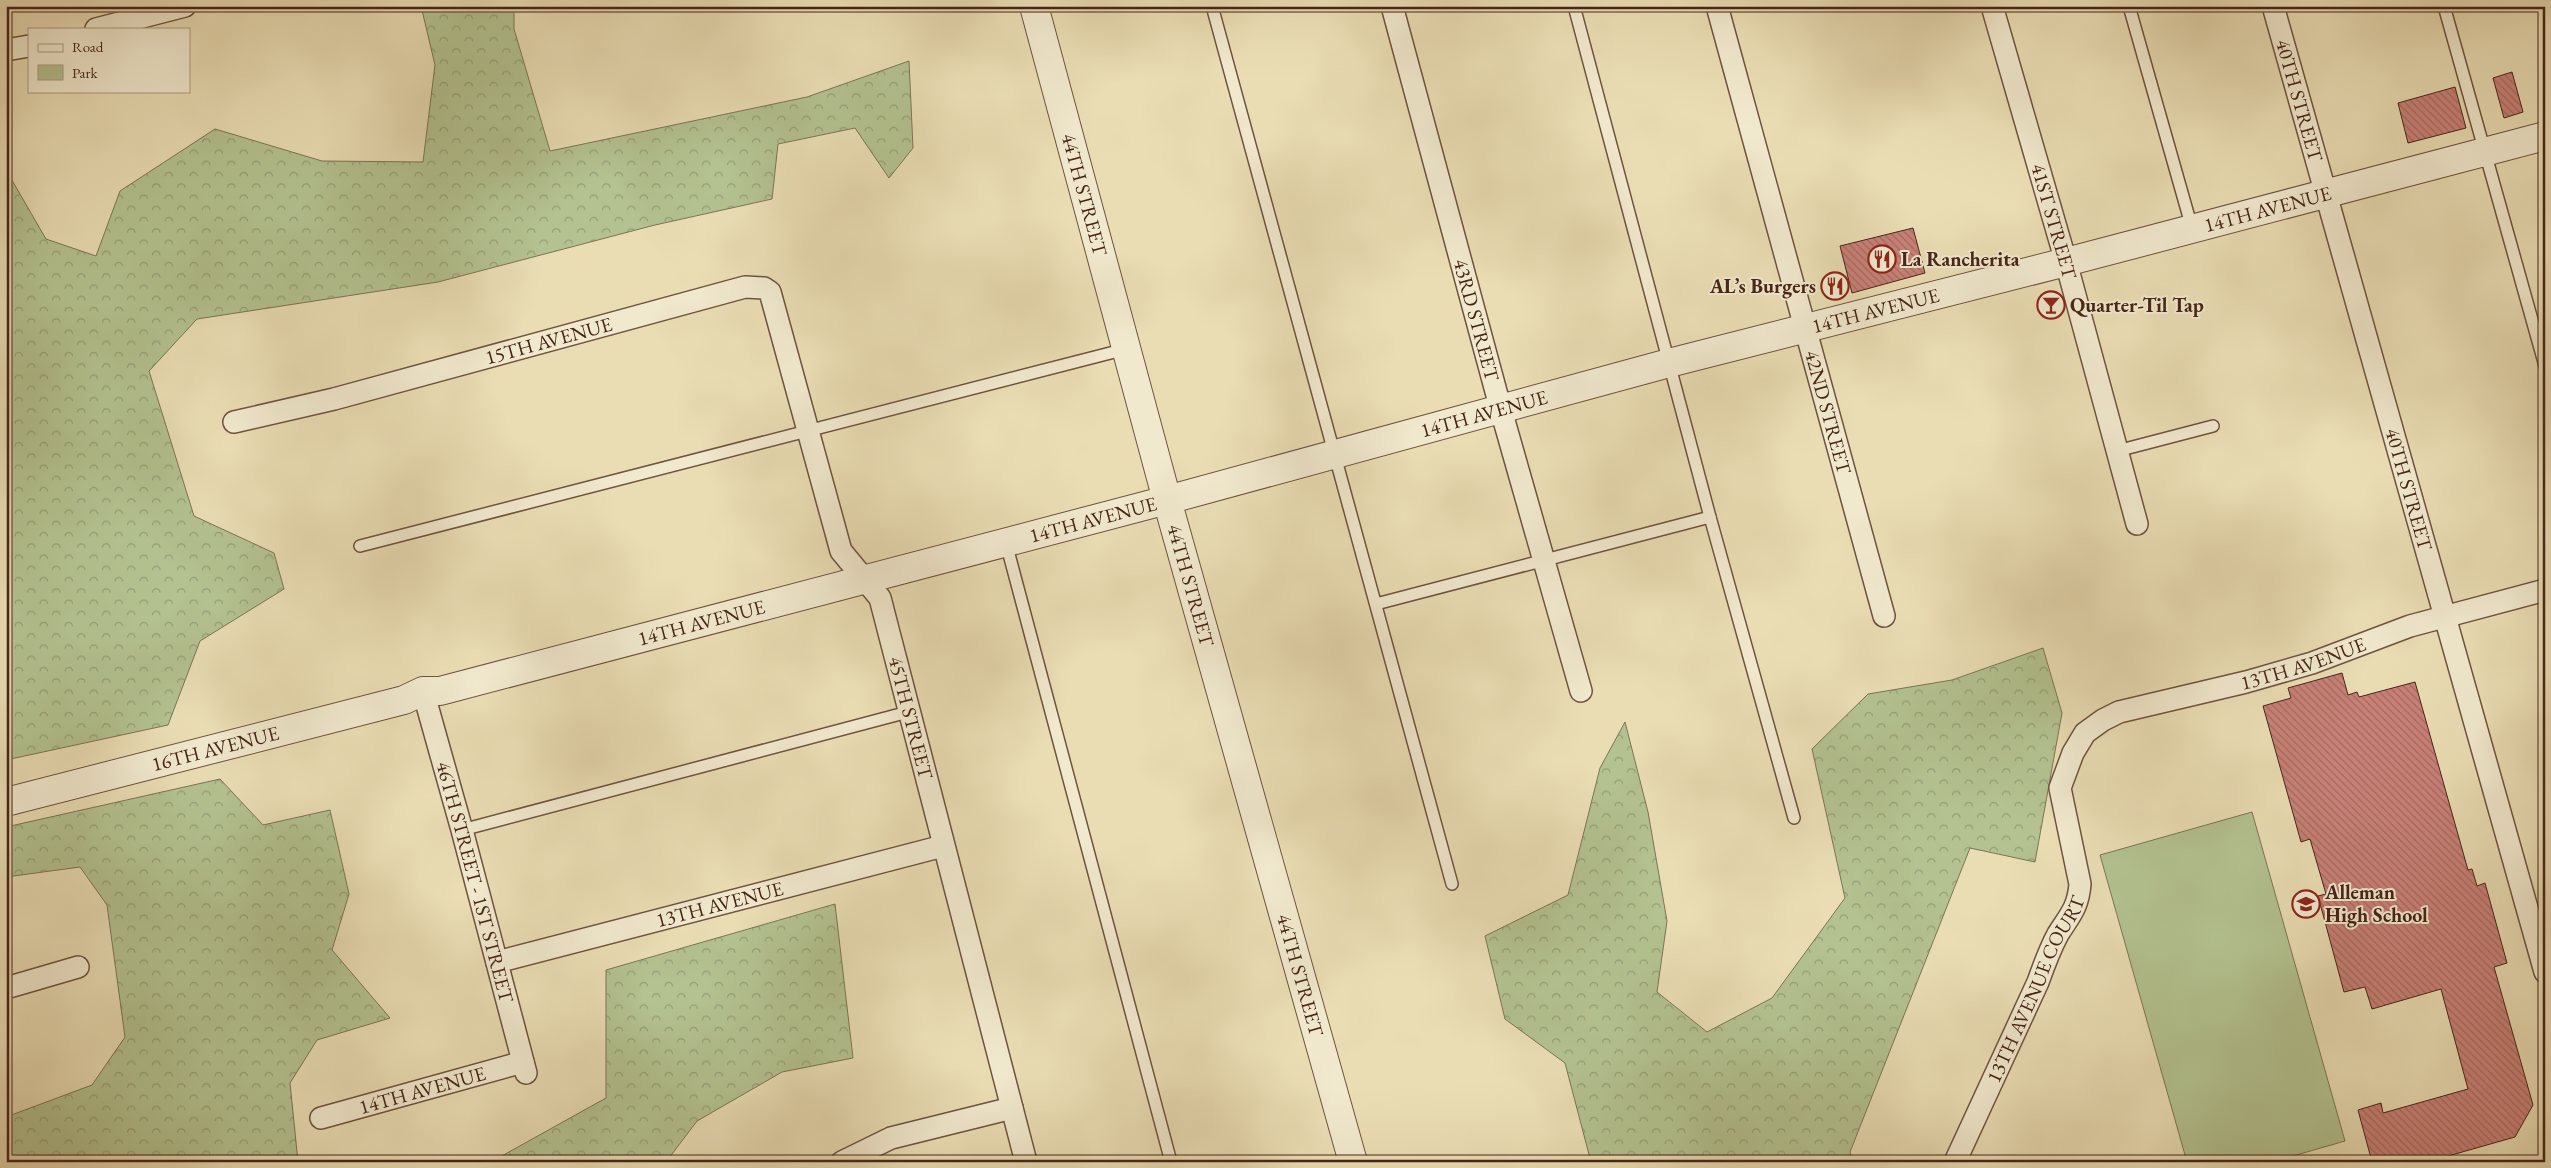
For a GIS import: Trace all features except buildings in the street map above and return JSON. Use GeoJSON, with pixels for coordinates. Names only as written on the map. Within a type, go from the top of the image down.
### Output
{"type":"FeatureCollection","features":[{"type":"Feature","properties":{"kind":"street"},"geometry":{"type":"LineString","coordinates":[[100,28],[185,6]]}},
{"type":"Feature","properties":{"kind":"street","name":"44TH STREET"},"geometry":{"type":"LineString","coordinates":[[1034,6],[1167,500],[1352,1162]]}},
{"type":"Feature","properties":{"kind":"street","name":"43RD STREET"},"geometry":{"type":"LineString","coordinates":[[1392,6],[1501,410],[1581,691]]}},
{"type":"Feature","properties":{"kind":"street","name":"42ND STREET"},"geometry":{"type":"LineString","coordinates":[[1717,6],[1884,616]]}},
{"type":"Feature","properties":{"kind":"street","name":"41ST STREET"},"geometry":{"type":"LineString","coordinates":[[1992,6],[2066,262],[2137,524]]}},
{"type":"Feature","properties":{"kind":"street","name":"40TH STREET"},"geometry":{"type":"LineString","coordinates":[[2273,6],[2545,972]]}},
{"type":"Feature","properties":{"kind":"street"},"geometry":{"type":"LineString","coordinates":[[6,50],[28,46]]}},
{"type":"Feature","properties":{"kind":"street","name":"14TH AVENUE"},"geometry":{"type":"LineString","coordinates":[[423,691],[440,691],[1167,500],[1669,363],[2066,262],[2485,150],[2545,136]]}},
{"type":"Feature","properties":{"kind":"street","name":"15TH AVENUE"},"geometry":{"type":"LineString","coordinates":[[234,422],[334,399],[745,287],[764,288]]}},
{"type":"Feature","properties":{"kind":"street","name":"45TH STREET"},"geometry":{"type":"LineString","coordinates":[[764,288],[770,292],[773,299],[841,551],[862,579],[880,598],[1026,1162]]}},
{"type":"Feature","properties":{"kind":"street","name":"13TH AVENUE"},"geometry":{"type":"LineString","coordinates":[[2073,753],[2085,733],[2120,712],[2303,665],[2410,626],[2545,590]]}},
{"type":"Feature","properties":{"kind":"street","name":"16TH AVENUE"},"geometry":{"type":"LineString","coordinates":[[6,802],[404,700],[423,691]]}},
{"type":"Feature","properties":{"kind":"street","name":"46TH STREET - 1ST STREET"},"geometry":{"type":"LineString","coordinates":[[423,691],[462,830],[524,1068]]}},
{"type":"Feature","properties":{"kind":"street","name":"13TH AVENUE COURT"},"geometry":{"type":"LineString","coordinates":[[1955,1162],[2038,982],[2049,952],[2076,908],[2079,899],[2080,884],[2060,788],[2073,753]]}},
{"type":"Feature","properties":{"kind":"street","name":"13TH AVENUE"},"geometry":{"type":"LineString","coordinates":[[497,962],[943,846]]}},
{"type":"Feature","properties":{"kind":"street"},"geometry":{"type":"LineString","coordinates":[[6,988],[78,967]]}},
{"type":"Feature","properties":{"kind":"street","name":"14TH AVENUE"},"geometry":{"type":"LineString","coordinates":[[321,1118],[524,1068]]}},
{"type":"Feature","properties":{"kind":"street"},"geometry":{"type":"LineString","coordinates":[[842,1162],[891,1138],[1012,1108]]}},
{"type":"Feature","properties":{"kind":"lane"},"geometry":{"type":"LineString","coordinates":[[1212,6],[1452,884]]}},
{"type":"Feature","properties":{"kind":"lane"},"geometry":{"type":"LineString","coordinates":[[1574,6],[1710,517],[1794,818]]}},
{"type":"Feature","properties":{"kind":"lane"},"geometry":{"type":"LineString","coordinates":[[2129,6],[2192,228]]}},
{"type":"Feature","properties":{"kind":"lane"},"geometry":{"type":"LineString","coordinates":[[2444,6],[2545,366]]}},
{"type":"Feature","properties":{"kind":"lane"},"geometry":{"type":"LineString","coordinates":[[360,546],[1126,349]]}},
{"type":"Feature","properties":{"kind":"lane"},"geometry":{"type":"LineString","coordinates":[[2117,451],[2213,426]]}},
{"type":"Feature","properties":{"kind":"lane"},"geometry":{"type":"LineString","coordinates":[[1376,604],[1710,517]]}},
{"type":"Feature","properties":{"kind":"lane"},"geometry":{"type":"LineString","coordinates":[[1006,542],[1171,1162]]}},
{"type":"Feature","properties":{"kind":"lane"},"geometry":{"type":"LineString","coordinates":[[462,830],[908,712]]}},
{"type":"Feature","properties":{"kind":"green space"},"geometry":{"type":"Polygon","coordinates":[[[421,6],[514,6],[514,29],[550,151],[807,97],[909,61],[913,148],[889,178],[855,128],[778,144],[772,199],[655,225],[438,282],[197,319],[149,371],[194,516],[274,553],[284,589],[200,641],[168,725],[6,760],[6,170],[46,239],[96,256],[120,191],[215,129],[322,161],[423,162],[435,65],[421,6]]]}},
{"type":"Feature","properties":{"kind":"green space"},"geometry":{"type":"Polygon","coordinates":[[[2043,648],[2062,713],[2035,862],[1970,848],[1850,1152],[1852,1162],[1591,1162],[1565,1063],[1505,1019],[1485,936],[1568,895],[1600,768],[1625,722],[1648,812],[1667,921],[1657,992],[1707,1032],[1772,998],[1845,898],[1812,749],[1868,694],[1952,680],[2043,648]]]}},
{"type":"Feature","properties":{"kind":"green space"},"geometry":{"type":"Polygon","coordinates":[[[220,779],[263,825],[330,810],[349,894],[332,950],[390,1018],[317,1040],[290,1083],[298,1162],[6,1162],[6,1117],[92,1085],[125,1037],[107,905],[80,867],[6,877],[6,827],[220,779]]]}},
{"type":"Feature","properties":{"kind":"green space"},"geometry":{"type":"Polygon","coordinates":[[[2252,812],[2345,1141],[2272,1162],[2187,1162],[2100,855],[2252,812]]]}},
{"type":"Feature","properties":{"kind":"green space"},"geometry":{"type":"Polygon","coordinates":[[[835,904],[853,1058],[782,1072],[697,1121],[666,1162],[491,1162],[606,1098],[606,970],[835,904]]]}},
{"type":"Feature","properties":{"kind":"place","name":"La Rancherita"},"geometry":{"type":"Point","coordinates":[1882,259]}},
{"type":"Feature","properties":{"kind":"place","name":"AL’s Burgers"},"geometry":{"type":"Point","coordinates":[1835,286]}},
{"type":"Feature","properties":{"kind":"place","name":"Quarter-Til Tap"},"geometry":{"type":"Point","coordinates":[2051,305]}},
{"type":"Feature","properties":{"kind":"place","name":"Alleman High School"},"geometry":{"type":"Point","coordinates":[2306,904]}}]}
